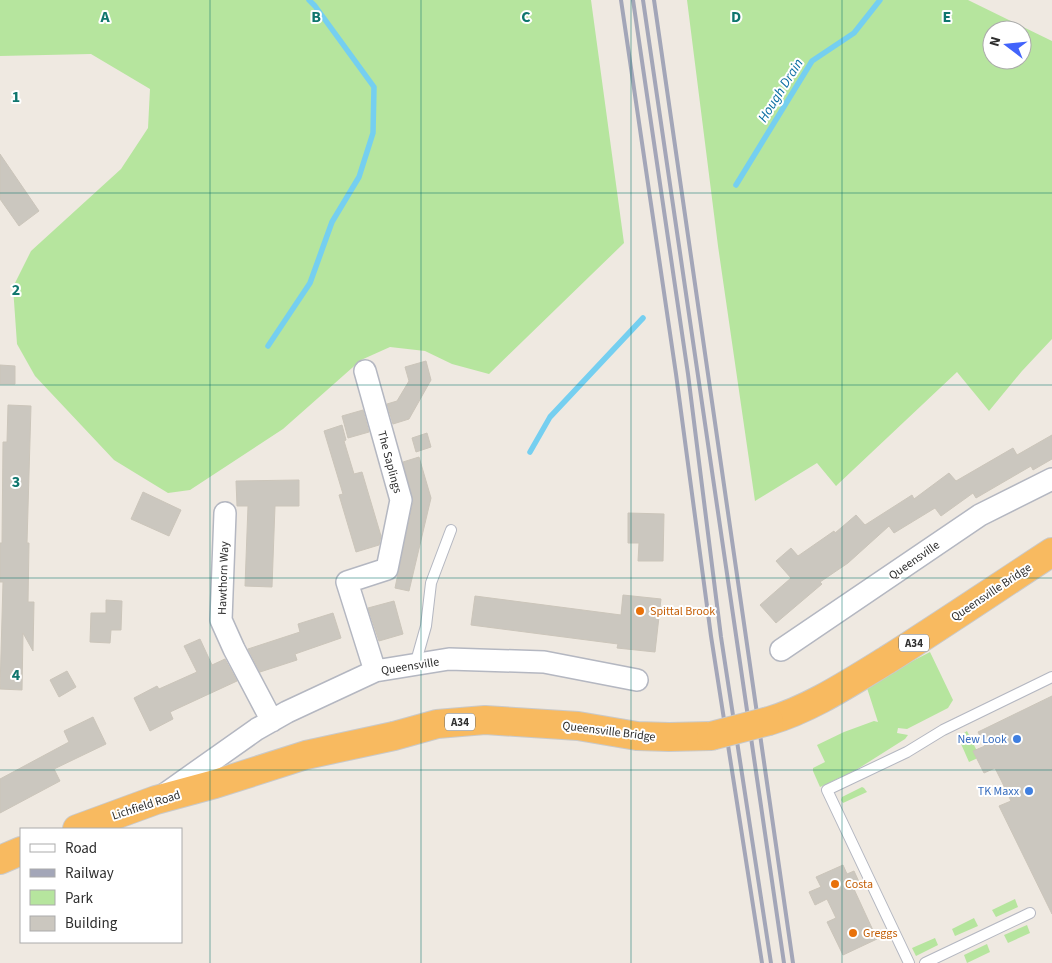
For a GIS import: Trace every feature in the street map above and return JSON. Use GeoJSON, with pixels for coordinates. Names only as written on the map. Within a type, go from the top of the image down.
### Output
{"type":"FeatureCollection","features":[{"type":"Feature","properties":{"kind":"highway","name":"Queensville Bridge"},"geometry":{"type":"LineString","coordinates":[[215,784],[306,755],[394,736],[437,724],[486,720],[578,726],[637,736],[669,737],[711,736],[769,721],[798,712],[836,691],[1052,552]]}},
{"type":"Feature","properties":{"kind":"highway","name":"Lichfield Road"},"geometry":{"type":"LineString","coordinates":[[80,828],[156,800],[215,784]]}},
{"type":"Feature","properties":{"kind":"street","name":"The Saplings"},"geometry":{"type":"LineString","coordinates":[[365,371],[400,500],[387,569],[347,582],[375,671]]}},
{"type":"Feature","properties":{"kind":"street","name":"Queensville"},"geometry":{"type":"LineString","coordinates":[[781,650],[980,515],[1052,479]]}},
{"type":"Feature","properties":{"kind":"street","name":"Hawthorn Way"},"geometry":{"type":"LineString","coordinates":[[225,513],[221,620],[272,721]]}},
{"type":"Feature","properties":{"kind":"street","name":"Queensville"},"geometry":{"type":"LineString","coordinates":[[156,800],[257,729],[375,671],[449,659],[544,662],[637,680]]}},
{"type":"Feature","properties":{"kind":"lane"},"geometry":{"type":"LineString","coordinates":[[415,665],[426,626],[431,582],[451,530]]}},
{"type":"Feature","properties":{"kind":"lane"},"geometry":{"type":"LineString","coordinates":[[909,963],[827,790],[907,752],[943,730],[1052,677]]}},
{"type":"Feature","properties":{"kind":"lane"},"geometry":{"type":"LineString","coordinates":[[925,963],[1030,913]]}},
{"type":"Feature","properties":{"kind":"green space"},"geometry":{"type":"Polygon","coordinates":[[[0,0],[591,0],[624,243],[489,374],[452,364],[425,351],[390,347],[361,360],[283,429],[190,490],[168,493],[114,460],[35,376],[17,344],[13,287],[31,251],[121,169],[148,128],[150,89],[91,54],[0,56],[0,0]]]}},
{"type":"Feature","properties":{"kind":"green space"},"geometry":{"type":"Polygon","coordinates":[[[687,0],[968,0],[1009,20],[982,20],[982,70],[1032,70],[1032,31],[1052,41],[1052,339],[1022,371],[989,411],[957,372],[836,486],[817,463],[755,501],[718,246],[687,0]]]}},
{"type":"Feature","properties":{"kind":"green space"},"geometry":{"type":"Polygon","coordinates":[[[930,652],[953,700],[948,708],[907,729],[898,728],[897,733],[908,735],[905,739],[856,770],[820,787],[813,768],[825,762],[817,745],[844,732],[874,721],[878,722],[867,688],[930,652]]]}},
{"type":"Feature","properties":{"kind":"green space"},"geometry":{"type":"Polygon","coordinates":[[[967,731],[980,757],[969,762],[958,737],[967,731]]]}},
{"type":"Feature","properties":{"kind":"green space"},"geometry":{"type":"Polygon","coordinates":[[[862,787],[867,792],[843,803],[842,797],[862,787]]]}},
{"type":"Feature","properties":{"kind":"green space"},"geometry":{"type":"Polygon","coordinates":[[[1015,899],[1018,907],[996,917],[992,910],[1015,899]]]}},
{"type":"Feature","properties":{"kind":"green space"},"geometry":{"type":"Polygon","coordinates":[[[974,918],[978,926],[955,936],[952,929],[974,918]]]}},
{"type":"Feature","properties":{"kind":"green space"},"geometry":{"type":"Polygon","coordinates":[[[1027,925],[1030,933],[1008,943],[1004,935],[1027,925]]]}},
{"type":"Feature","properties":{"kind":"green space"},"geometry":{"type":"Polygon","coordinates":[[[935,938],[938,945],[916,956],[912,948],[935,938]]]}},
{"type":"Feature","properties":{"kind":"green space"},"geometry":{"type":"Polygon","coordinates":[[[987,944],[990,952],[967,963],[964,955],[987,944]]]}},
{"type":"Feature","properties":{"kind":"building"},"geometry":{"type":"Polygon","coordinates":[[[0,154],[39,211],[19,226],[0,199],[0,154]]]}},
{"type":"Feature","properties":{"kind":"building"},"geometry":{"type":"Polygon","coordinates":[[[426,361],[431,380],[409,419],[393,424],[387,404],[397,401],[409,381],[405,367],[426,361]]]}},
{"type":"Feature","properties":{"kind":"building"},"geometry":{"type":"Polygon","coordinates":[[[0,365],[15,366],[15,384],[0,384],[0,365]]]}},
{"type":"Feature","properties":{"kind":"building"},"geometry":{"type":"Polygon","coordinates":[[[8,405],[31,406],[27,543],[29,543],[28,602],[34,602],[33,651],[23,633],[22,690],[0,689],[3,582],[0,582],[0,543],[2,543],[3,442],[7,442],[8,405]]]}},
{"type":"Feature","properties":{"kind":"building"},"geometry":{"type":"Polygon","coordinates":[[[363,410],[369,432],[348,438],[342,416],[363,410]]]}},
{"type":"Feature","properties":{"kind":"building"},"geometry":{"type":"Polygon","coordinates":[[[342,425],[346,440],[344,441],[354,474],[362,472],[381,536],[379,545],[356,552],[339,495],[343,494],[324,431],[342,425]]]}},
{"type":"Feature","properties":{"kind":"building"},"geometry":{"type":"Polygon","coordinates":[[[427,433],[431,447],[416,452],[412,438],[427,433]]]}},
{"type":"Feature","properties":{"kind":"building"},"geometry":{"type":"Polygon","coordinates":[[[1052,435],[1052,459],[1033,470],[1031,466],[976,498],[973,493],[941,516],[935,508],[894,533],[889,526],[848,563],[820,582],[822,584],[776,623],[760,605],[791,578],[776,561],[791,548],[798,556],[834,531],[835,533],[856,515],[865,525],[912,495],[914,499],[949,473],[956,481],[1013,448],[1017,455],[1052,435]]]}},
{"type":"Feature","properties":{"kind":"building"},"geometry":{"type":"Polygon","coordinates":[[[419,457],[431,498],[409,591],[395,588],[413,502],[403,462],[419,457]]]}},
{"type":"Feature","properties":{"kind":"building"},"geometry":{"type":"Polygon","coordinates":[[[299,480],[299,506],[275,506],[272,587],[245,586],[248,506],[237,506],[236,481],[299,480]]]}},
{"type":"Feature","properties":{"kind":"building"},"geometry":{"type":"Polygon","coordinates":[[[143,492],[181,510],[169,536],[131,519],[143,492]]]}},
{"type":"Feature","properties":{"kind":"building"},"geometry":{"type":"Polygon","coordinates":[[[628,513],[664,514],[663,561],[638,561],[639,543],[628,543],[628,513]]]}},
{"type":"Feature","properties":{"kind":"building"},"geometry":{"type":"Polygon","coordinates":[[[623,595],[661,599],[655,652],[617,648],[618,644],[471,625],[475,596],[621,615],[623,595]]]}},
{"type":"Feature","properties":{"kind":"building"},"geometry":{"type":"Polygon","coordinates":[[[106,600],[122,601],[121,630],[111,630],[110,643],[90,642],[91,613],[106,613],[106,600]]]}},
{"type":"Feature","properties":{"kind":"building"},"geometry":{"type":"Polygon","coordinates":[[[394,601],[403,634],[379,641],[368,608],[394,601]]]}},
{"type":"Feature","properties":{"kind":"building"},"geometry":{"type":"Polygon","coordinates":[[[333,613],[341,638],[295,654],[297,660],[260,672],[248,649],[300,632],[298,624],[333,613]]]}},
{"type":"Feature","properties":{"kind":"building"},"geometry":{"type":"Polygon","coordinates":[[[200,639],[212,665],[225,659],[237,681],[170,712],[173,719],[150,731],[134,698],[157,686],[159,689],[197,672],[184,646],[200,639]]]}},
{"type":"Feature","properties":{"kind":"building"},"geometry":{"type":"Polygon","coordinates":[[[67,671],[76,687],[59,697],[50,680],[67,671]]]}},
{"type":"Feature","properties":{"kind":"building"},"geometry":{"type":"Polygon","coordinates":[[[1052,696],[1052,914],[999,806],[1011,801],[1002,782],[995,768],[984,773],[973,751],[985,746],[978,732],[1052,696]]]}},
{"type":"Feature","properties":{"kind":"building"},"geometry":{"type":"Polygon","coordinates":[[[93,717],[106,744],[54,769],[60,781],[0,813],[0,779],[69,742],[64,731],[93,717]]]}},
{"type":"Feature","properties":{"kind":"building"},"geometry":{"type":"Polygon","coordinates":[[[843,865],[847,874],[854,871],[860,884],[853,887],[877,939],[843,955],[827,922],[836,918],[827,899],[815,905],[809,892],[821,887],[816,877],[843,865]]]}},
{"type":"Feature","properties":{"kind":"waterway"},"geometry":{"type":"LineString","coordinates":[[268,346],[310,283],[332,222],[359,177],[373,133],[374,87],[309,0]]}},
{"type":"Feature","properties":{"kind":"waterway","name":"Hough Drain"},"geometry":{"type":"LineString","coordinates":[[736,185],[812,61],[854,33],[880,0]]}},
{"type":"Feature","properties":{"kind":"waterway","name":"Hough Drain"},"geometry":{"type":"LineString","coordinates":[[530,452],[550,417],[643,318]]}},
{"type":"Feature","properties":{"kind":"railway"},"geometry":{"type":"LineString","coordinates":[[621,0],[676,374],[711,636],[762,963]]}},
{"type":"Feature","properties":{"kind":"railway"},"geometry":{"type":"LineString","coordinates":[[633,0],[688,374],[721,637],[771,963]]}},
{"type":"Feature","properties":{"kind":"railway"},"geometry":{"type":"LineString","coordinates":[[643,0],[784,963]]}},
{"type":"Feature","properties":{"kind":"railway"},"geometry":{"type":"LineString","coordinates":[[654,0],[793,963]]}},
{"type":"Feature","properties":{"kind":"place","name":"Spittal Brook"},"geometry":{"type":"Point","coordinates":[640,611]}},
{"type":"Feature","properties":{"kind":"place","name":"New Look"},"geometry":{"type":"Point","coordinates":[1017,739]}},
{"type":"Feature","properties":{"kind":"place","name":"TK Maxx"},"geometry":{"type":"Point","coordinates":[1029,791]}},
{"type":"Feature","properties":{"kind":"place","name":"Costa"},"geometry":{"type":"Point","coordinates":[835,884]}},
{"type":"Feature","properties":{"kind":"place","name":"Greggs"},"geometry":{"type":"Point","coordinates":[853,933]}}]}
